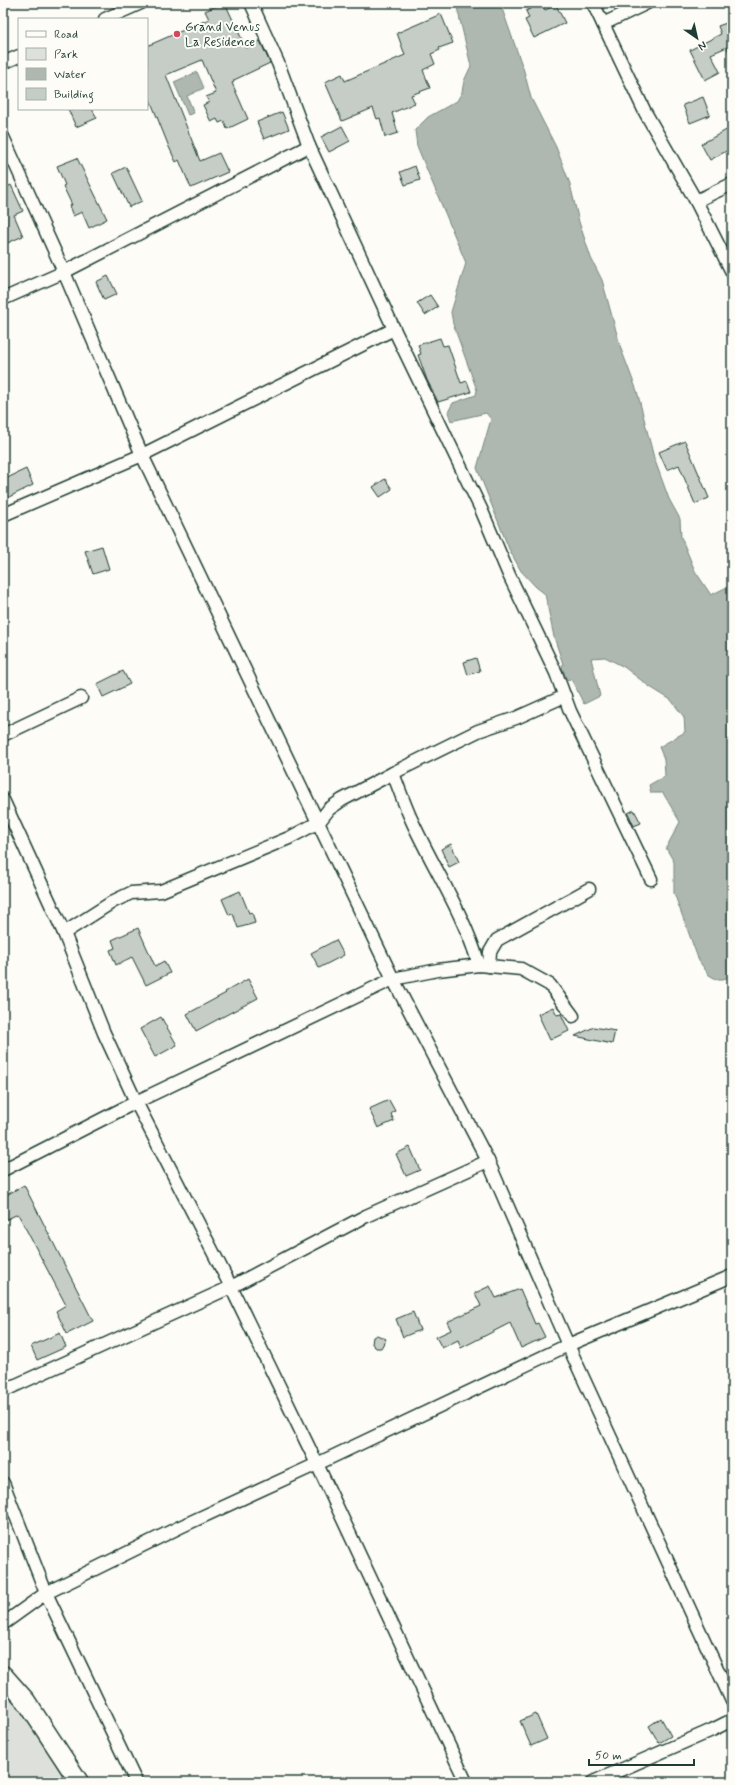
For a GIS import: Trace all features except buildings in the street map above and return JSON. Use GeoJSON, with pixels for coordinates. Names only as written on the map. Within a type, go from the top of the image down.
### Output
{"type":"FeatureCollection","features":[{"type":"Feature","properties":{"kind":"main road"},"geometry":{"type":"LineString","coordinates":[[3,1675],[26,1701],[79,1782]]}},
{"type":"Feature","properties":{"kind":"street"},"geometry":{"type":"LineString","coordinates":[[106,18],[141,3]]}},
{"type":"Feature","properties":{"kind":"street"},"geometry":{"type":"LineString","coordinates":[[251,3],[278,63],[309,146],[394,329],[481,510],[509,575],[556,673],[573,718],[651,879]]}},
{"type":"Feature","properties":{"kind":"street"},"geometry":{"type":"LineString","coordinates":[[594,3],[645,112],[696,201],[732,272]]}},
{"type":"Feature","properties":{"kind":"street"},"geometry":{"type":"LineString","coordinates":[[603,24],[647,3]]}},
{"type":"Feature","properties":{"kind":"street"},"geometry":{"type":"LineString","coordinates":[[3,63],[18,56]]}},
{"type":"Feature","properties":{"kind":"street"},"geometry":{"type":"LineString","coordinates":[[3,137],[64,272],[142,455],[393,979],[488,1162],[568,1345],[732,1701]]}},
{"type":"Feature","properties":{"kind":"street"},"geometry":{"type":"LineString","coordinates":[[3,299],[64,272],[309,146]]}},
{"type":"Feature","properties":{"kind":"street"},"geometry":{"type":"LineString","coordinates":[[696,201],[732,184]]}},
{"type":"Feature","properties":{"kind":"street"},"geometry":{"type":"LineString","coordinates":[[3,516],[142,455],[394,329]]}},
{"type":"Feature","properties":{"kind":"street"},"geometry":{"type":"LineString","coordinates":[[64,933],[114,901],[131,893],[161,891],[289,838],[319,822],[329,809],[342,800],[393,773],[478,731],[516,718],[565,696]]}},
{"type":"Feature","properties":{"kind":"street"},"geometry":{"type":"LineString","coordinates":[[3,734],[81,698]]}},
{"type":"Feature","properties":{"kind":"street"},"geometry":{"type":"LineString","coordinates":[[393,773],[412,822],[439,872],[474,948],[484,966]]}},
{"type":"Feature","properties":{"kind":"street"},"geometry":{"type":"LineString","coordinates":[[3,800],[64,933],[104,1033],[136,1102],[231,1287],[317,1464],[466,1782]]}},
{"type":"Feature","properties":{"kind":"street"},"geometry":{"type":"LineString","coordinates":[[484,966],[497,940],[589,888]]}},
{"type":"Feature","properties":{"kind":"street"},"geometry":{"type":"LineString","coordinates":[[3,1170],[136,1102],[393,979],[438,970],[484,966],[521,969],[550,985],[573,1016]]}},
{"type":"Feature","properties":{"kind":"street"},"geometry":{"type":"LineString","coordinates":[[3,1391],[231,1287],[366,1216],[488,1162]]}},
{"type":"Feature","properties":{"kind":"street"},"geometry":{"type":"LineString","coordinates":[[3,1624],[46,1593],[180,1527],[568,1345],[732,1276]]}},
{"type":"Feature","properties":{"kind":"street"},"geometry":{"type":"LineString","coordinates":[[3,1483],[46,1593],[136,1782]]}},
{"type":"Feature","properties":{"kind":"street"},"geometry":{"type":"LineString","coordinates":[[593,1782],[732,1720]]}},
{"type":"Feature","properties":{"kind":"green space"},"geometry":{"type":"Polygon","coordinates":[[[3,1675],[79,1782],[3,1782],[3,1675]]]}},
{"type":"Feature","properties":{"kind":"water"},"geometry":{"type":"Polygon","coordinates":[[[456,3],[500,3],[524,71],[531,98],[556,147],[570,184],[579,222],[591,258],[602,280],[621,349],[637,391],[654,458],[669,499],[680,519],[681,537],[695,571],[711,595],[727,587],[732,598],[732,976],[723,979],[716,979],[709,975],[699,961],[674,893],[674,862],[666,848],[680,822],[663,793],[651,793],[649,785],[665,776],[664,759],[659,747],[685,732],[684,717],[671,700],[650,687],[624,667],[605,657],[591,658],[600,696],[584,704],[571,679],[567,680],[562,667],[563,664],[554,637],[545,594],[521,571],[509,549],[477,468],[491,419],[486,413],[451,421],[448,412],[453,403],[476,395],[477,390],[453,324],[451,312],[466,263],[417,146],[415,130],[428,117],[457,101],[462,92],[464,81],[471,66],[456,3]]]}},
{"type":"Feature","properties":{"kind":"water"},"geometry":{"type":"Polygon","coordinates":[[[197,72],[204,88],[187,96],[194,113],[188,115],[174,82],[197,72]]]}},
{"type":"Feature","properties":{"kind":"place","name":"Grand Venus La Residence"},"geometry":{"type":"Point","coordinates":[177,34]}}]}
